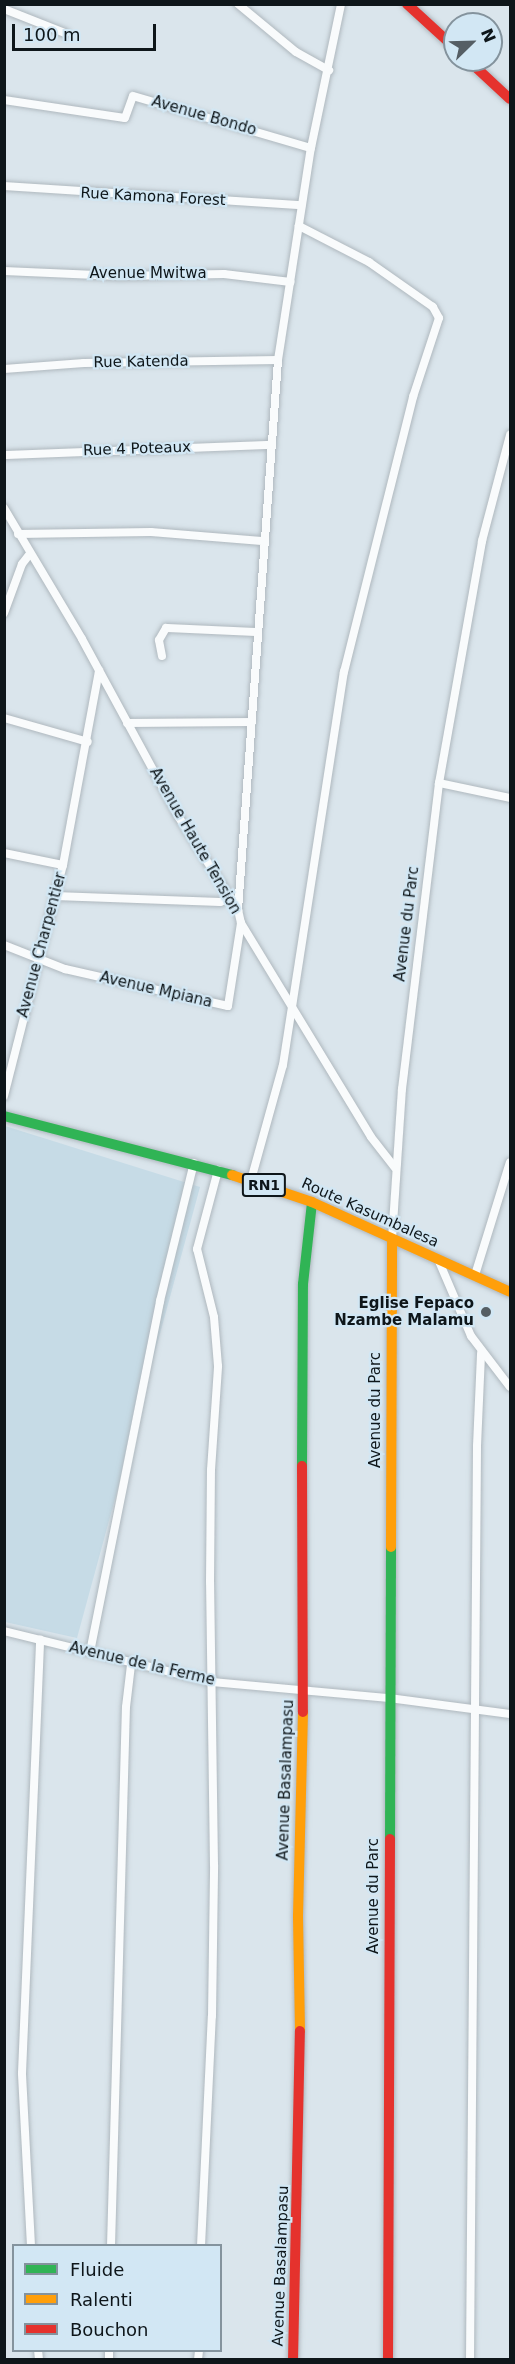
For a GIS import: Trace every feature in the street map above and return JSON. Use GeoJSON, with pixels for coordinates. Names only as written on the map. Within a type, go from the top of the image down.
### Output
{"type":"FeatureCollection","features":[{"type":"Feature","properties":{"kind":"main road"},"geometry":{"type":"LineString","coordinates":[[407,4],[443,37]]}},
{"type":"Feature","properties":{"kind":"main road"},"geometry":{"type":"LineString","coordinates":[[481,72],[510,99]]}},
{"type":"Feature","properties":{"kind":"main road","name":"Route Kasumbalesa"},"geometry":{"type":"LineString","coordinates":[[4,1116],[218,1169],[251,1180],[312,1202],[510,1292]]}},
{"type":"Feature","properties":{"kind":"main road","name":"Avenue Basalampasu"},"geometry":{"type":"LineString","coordinates":[[294,2360],[301,2085],[298,1916],[304,1690],[301,1389],[303,1284],[312,1202]]}},
{"type":"Feature","properties":{"kind":"main road","name":"Avenue du Parc"},"geometry":{"type":"LineString","coordinates":[[388,2360],[392,1240]]}},
{"type":"Feature","properties":{"kind":"street"},"geometry":{"type":"LineString","coordinates":[[238,4],[296,52],[329,70]]}},
{"type":"Feature","properties":{"kind":"street"},"geometry":{"type":"LineString","coordinates":[[238,910],[252,722],[262,540],[278,360],[312,148],[341,4]]}},
{"type":"Feature","properties":{"kind":"street"},"geometry":{"type":"LineString","coordinates":[[4,9],[65,33]]}},
{"type":"Feature","properties":{"kind":"street","name":"Avenue Bondo"},"geometry":{"type":"LineString","coordinates":[[4,100],[125,118],[133,96],[312,148]]}},
{"type":"Feature","properties":{"kind":"street","name":"Rue Kamona Forest"},"geometry":{"type":"LineString","coordinates":[[4,186],[302,205]]}},
{"type":"Feature","properties":{"kind":"street"},"geometry":{"type":"LineString","coordinates":[[251,1180],[283,1065],[344,672],[413,397],[439,318],[433,307],[369,262],[299,226]]}},
{"type":"Feature","properties":{"kind":"street","name":"Avenue Mwitwa"},"geometry":{"type":"LineString","coordinates":[[4,271],[118,276],[224,274],[291,282]]}},
{"type":"Feature","properties":{"kind":"street","name":"Rue Katenda"},"geometry":{"type":"LineString","coordinates":[[4,369],[84,363],[278,360]]}},
{"type":"Feature","properties":{"kind":"street","name":"Avenue du Parc"},"geometry":{"type":"LineString","coordinates":[[392,1240],[395,1168],[439,783],[482,540],[510,435]]}},
{"type":"Feature","properties":{"kind":"street","name":"Rue 4 Poteaux"},"geometry":{"type":"LineString","coordinates":[[4,455],[269,446]]}},
{"type":"Feature","properties":{"kind":"street","name":"Avenue Haute Tension"},"geometry":{"type":"LineString","coordinates":[[4,508],[99,670],[178,816],[238,910],[241,923],[371,1137],[395,1168]]}},
{"type":"Feature","properties":{"kind":"street"},"geometry":{"type":"LineString","coordinates":[[18,534],[150,532],[262,540]]}},
{"type":"Feature","properties":{"kind":"street"},"geometry":{"type":"LineString","coordinates":[[4,613],[22,564],[30,555]]}},
{"type":"Feature","properties":{"kind":"street"},"geometry":{"type":"LineString","coordinates":[[162,656],[159,640],[166,628],[257,632]]}},
{"type":"Feature","properties":{"kind":"street","name":"Avenue Charpentier"},"geometry":{"type":"LineString","coordinates":[[4,1096],[36,960],[63,865],[88,741],[99,670]]}},
{"type":"Feature","properties":{"kind":"street"},"geometry":{"type":"LineString","coordinates":[[4,718],[88,741]]}},
{"type":"Feature","properties":{"kind":"street"},"geometry":{"type":"LineString","coordinates":[[127,723],[252,722]]}},
{"type":"Feature","properties":{"kind":"street"},"geometry":{"type":"LineString","coordinates":[[439,783],[510,798]]}},
{"type":"Feature","properties":{"kind":"street","name":"Avenue Charpentier"},"geometry":{"type":"LineString","coordinates":[[4,853],[63,865]]}},
{"type":"Feature","properties":{"kind":"street"},"geometry":{"type":"LineString","coordinates":[[55,896],[220,902],[231,898]]}},
{"type":"Feature","properties":{"kind":"street","name":"Avenue Mpiana"},"geometry":{"type":"LineString","coordinates":[[4,945],[36,960],[228,1006],[241,923]]}},
{"type":"Feature","properties":{"kind":"street"},"geometry":{"type":"LineString","coordinates":[[475,1275],[510,1162]]}},
{"type":"Feature","properties":{"kind":"street"},"geometry":{"type":"LineString","coordinates":[[90,1652],[160,1300],[194,1163]]}},
{"type":"Feature","properties":{"kind":"street"},"geometry":{"type":"LineString","coordinates":[[201,2244],[212,2016],[211,1470],[218,1366],[214,1317],[197,1249],[218,1169]]}},
{"type":"Feature","properties":{"kind":"street"},"geometry":{"type":"LineString","coordinates":[[438,1259],[454,1300],[481,1353],[510,1387]]}},
{"type":"Feature","properties":{"kind":"street"},"geometry":{"type":"LineString","coordinates":[[470,2360],[474,1710],[481,1353]]}},
{"type":"Feature","properties":{"kind":"street","name":"Avenue de la Ferme"},"geometry":{"type":"LineString","coordinates":[[4,1631],[90,1652],[131,1665],[212,1682],[389,1698],[510,1714]]}},
{"type":"Feature","properties":{"kind":"street"},"geometry":{"type":"LineString","coordinates":[[31,2244],[22,2073],[40,1639]]}},
{"type":"Feature","properties":{"kind":"street"},"geometry":{"type":"LineString","coordinates":[[111,2244],[120,1880],[131,1665]]}},
{"type":"Feature","properties":{"kind":"shaded area"},"geometry":{"type":"Polygon","coordinates":[[[5,1126],[200,1187],[77,1638],[5,1622],[5,1126]]]}},
{"type":"Feature","properties":{"kind":"traffic: fast"},"geometry":{"type":"LineString","coordinates":[[4,1116],[232,1175]]}},
{"type":"Feature","properties":{"kind":"traffic: fast"},"geometry":{"type":"LineString","coordinates":[[302,1466],[303,1284],[312,1202]]}},
{"type":"Feature","properties":{"kind":"traffic: fast"},"geometry":{"type":"LineString","coordinates":[[390,1839],[391,1547]]}},
{"type":"Feature","properties":{"kind":"traffic: slow"},"geometry":{"type":"LineString","coordinates":[[232,1175],[312,1202],[510,1292]]}},
{"type":"Feature","properties":{"kind":"traffic: slow"},"geometry":{"type":"LineString","coordinates":[[391,1547],[392,1240]]}},
{"type":"Feature","properties":{"kind":"traffic: slow"},"geometry":{"type":"LineString","coordinates":[[300,2031],[298,1916],[303,1712]]}},
{"type":"Feature","properties":{"kind":"traffic: jam"},"geometry":{"type":"LineString","coordinates":[[407,4],[443,37]]}},
{"type":"Feature","properties":{"kind":"traffic: jam"},"geometry":{"type":"LineString","coordinates":[[481,72],[510,99]]}},
{"type":"Feature","properties":{"kind":"traffic: jam"},"geometry":{"type":"LineString","coordinates":[[302,1466],[303,1712]]}},
{"type":"Feature","properties":{"kind":"traffic: jam"},"geometry":{"type":"LineString","coordinates":[[388,2360],[390,1839]]}},
{"type":"Feature","properties":{"kind":"traffic: jam"},"geometry":{"type":"LineString","coordinates":[[293,2360],[300,2031]]}},
{"type":"Feature","properties":{"kind":"place","name":"Eglise Fepaco Nzambe Malamu"},"geometry":{"type":"Point","coordinates":[486,1312]}}]}
